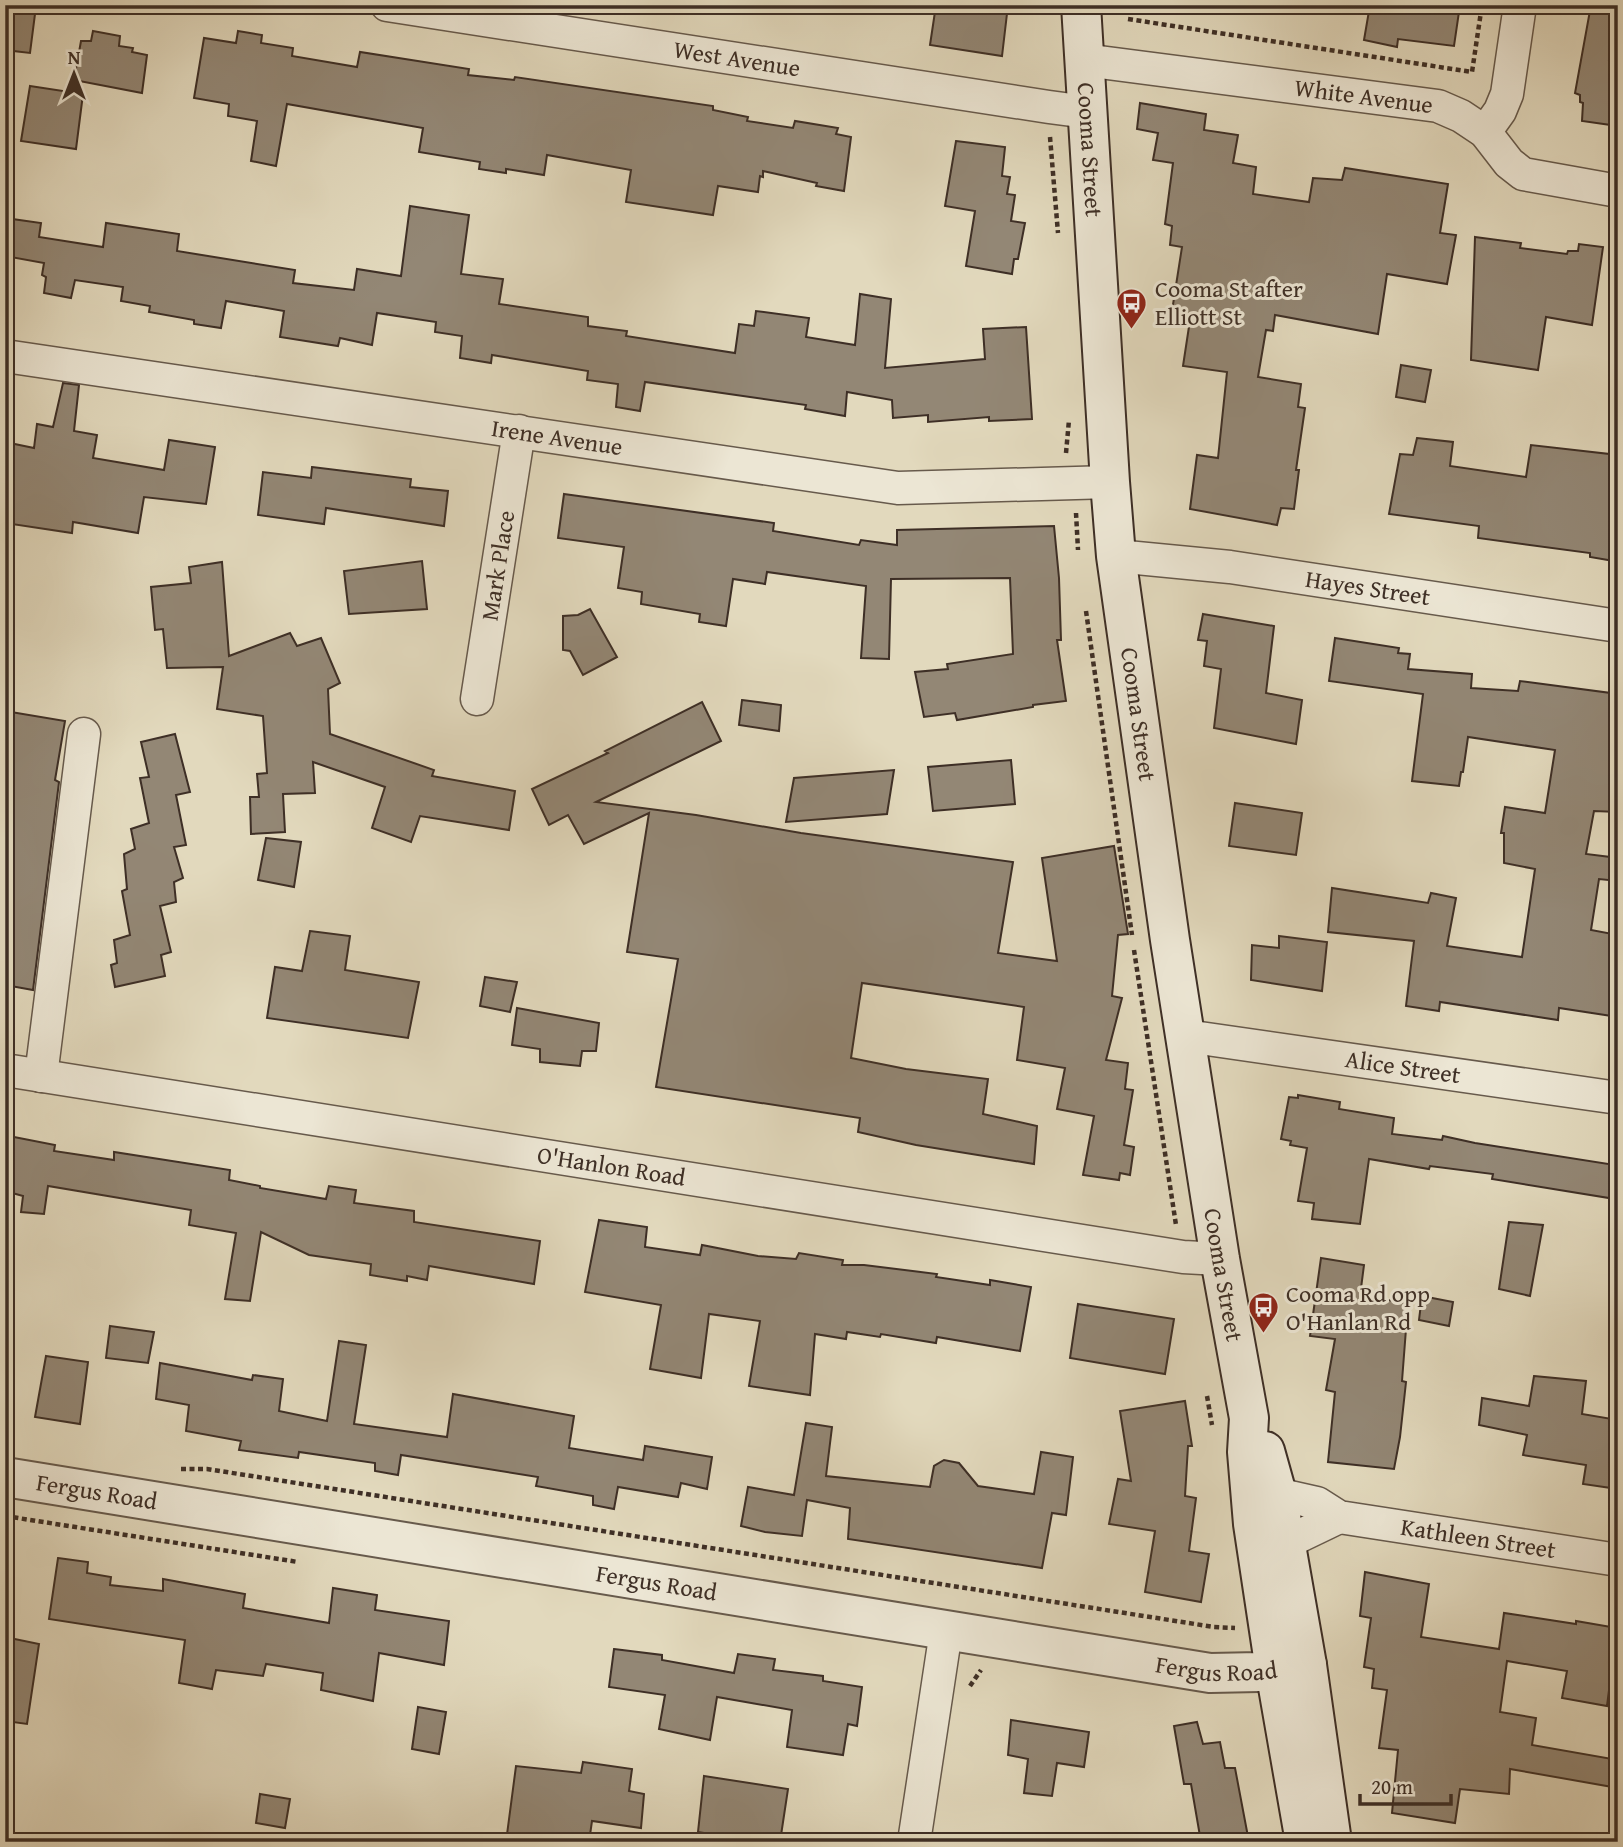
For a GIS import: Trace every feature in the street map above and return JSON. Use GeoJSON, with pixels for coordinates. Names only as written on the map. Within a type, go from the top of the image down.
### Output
{"type":"FeatureCollection","features":[{"type":"Feature","properties":{"kind":"main road","name":"Cooma Street"},"geometry":{"type":"LineString","coordinates":[[1081,5],[1116,556],[1170,940],[1220,1259],[1249,1418],[1247,1452],[1253,1524],[1291,1668],[1321,1755],[1332,1842]]}},
{"type":"Feature","properties":{"kind":"main road","name":"Cooma Street"},"geometry":{"type":"LineString","coordinates":[[1249,1418],[1263,1444],[1277,1494],[1285,1543],[1291,1668],[1305,1842]]}},
{"type":"Feature","properties":{"kind":"main road","name":"Fergus Road"},"geometry":{"type":"LineString","coordinates":[[5,1477],[1210,1673],[1291,1668]]}},
{"type":"Feature","properties":{"kind":"street","name":"West Avenue"},"geometry":{"type":"LineString","coordinates":[[387,5],[1087,111]]}},
{"type":"Feature","properties":{"kind":"street"},"geometry":{"type":"LineString","coordinates":[[1485,132],[1507,94],[1520,5]]}},
{"type":"Feature","properties":{"kind":"street","name":"White Avenue"},"geometry":{"type":"LineString","coordinates":[[1084,60],[1438,107],[1461,116],[1485,132],[1509,163],[1523,174],[1618,191]]}},
{"type":"Feature","properties":{"kind":"street","name":"Irene Avenue"},"geometry":{"type":"LineString","coordinates":[[5,356],[898,488],[1110,482]]}},
{"type":"Feature","properties":{"kind":"street","name":"Mark Place"},"geometry":{"type":"LineString","coordinates":[[477,699],[519,431]]}},
{"type":"Feature","properties":{"kind":"street","name":"Hayes Street"},"geometry":{"type":"LineString","coordinates":[[1116,556],[1230,567],[1618,626]]}},
{"type":"Feature","properties":{"kind":"street"},"geometry":{"type":"LineString","coordinates":[[41,1076],[84,734]]}},
{"type":"Feature","properties":{"kind":"street","name":"Alice Street"},"geometry":{"type":"LineString","coordinates":[[1186,1036],[1618,1098]]}},
{"type":"Feature","properties":{"kind":"street","name":"O'Hanlon Road"},"geometry":{"type":"LineString","coordinates":[[5,1070],[1183,1257],[1220,1259]]}},
{"type":"Feature","properties":{"kind":"street","name":"Kathleen Street"},"geometry":{"type":"LineString","coordinates":[[1277,1494],[1317,1503],[1339,1517],[1618,1560]]}},
{"type":"Feature","properties":{"kind":"street"},"geometry":{"type":"LineString","coordinates":[[1285,1543],[1339,1517]]}},
{"type":"Feature","properties":{"kind":"street"},"geometry":{"type":"LineString","coordinates":[[914,1842],[946,1631]]}},
{"type":"Feature","properties":{"kind":"path"},"geometry":{"type":"LineString","coordinates":[[1128,19],[1472,72],[1482,5]]}},
{"type":"Feature","properties":{"kind":"path"},"geometry":{"type":"LineString","coordinates":[[174,1468],[206,1469],[1214,1627],[1239,1628]]}},
{"type":"Feature","properties":{"kind":"building"},"geometry":{"type":"Polygon","coordinates":[[[936,5],[1008,5],[1002,56],[930,45],[936,5]]]}},
{"type":"Feature","properties":{"kind":"building"},"geometry":{"type":"Polygon","coordinates":[[[1370,5],[1460,5],[1454,46],[1398,39],[1397,47],[1364,40],[1370,5]]]}},
{"type":"Feature","properties":{"kind":"building"},"geometry":{"type":"Polygon","coordinates":[[[1591,5],[1618,5],[1609,60],[1618,62],[1618,126],[1582,121],[1583,103],[1580,102],[1580,95],[1575,93],[1591,5]]]}},
{"type":"Feature","properties":{"kind":"building"},"geometry":{"type":"Polygon","coordinates":[[[5,10],[35,14],[30,53],[5,50],[5,10]]]}},
{"type":"Feature","properties":{"kind":"building"},"geometry":{"type":"Polygon","coordinates":[[[93,31],[120,36],[119,46],[133,48],[132,52],[147,55],[142,93],[74,80],[81,41],[91,41],[93,31]]]}},
{"type":"Feature","properties":{"kind":"building"},"geometry":{"type":"Polygon","coordinates":[[[238,31],[262,35],[261,43],[293,48],[292,56],[357,67],[360,52],[469,69],[468,75],[514,80],[515,77],[713,106],[713,110],[748,117],[747,121],[793,128],[795,121],[838,128],[836,134],[851,137],[844,191],[763,171],[758,192],[718,186],[713,215],[626,202],[631,170],[547,155],[544,175],[506,169],[506,173],[479,169],[480,162],[419,152],[423,128],[287,104],[276,166],[251,161],[257,121],[228,116],[229,104],[194,98],[204,38],[236,43],[238,31]]]}},
{"type":"Feature","properties":{"kind":"building"},"geometry":{"type":"Polygon","coordinates":[[[30,86],[83,94],[76,149],[21,141],[30,86]]]}},
{"type":"Feature","properties":{"kind":"building"},"geometry":{"type":"Polygon","coordinates":[[[1140,103],[1206,114],[1204,130],[1238,135],[1233,163],[1256,167],[1253,194],[1309,202],[1313,178],[1342,180],[1345,168],[1448,184],[1440,233],[1456,235],[1447,284],[1387,274],[1378,334],[1275,315],[1273,331],[1266,330],[1258,377],[1301,384],[1298,407],[1305,408],[1296,470],[1299,470],[1294,509],[1281,508],[1277,525],[1190,509],[1197,455],[1218,458],[1227,372],[1183,366],[1190,320],[1174,318],[1175,311],[1172,311],[1182,247],[1170,245],[1172,226],[1165,224],[1173,163],[1153,160],[1158,133],[1137,129],[1140,103]]]}},
{"type":"Feature","properties":{"kind":"building"},"geometry":{"type":"Polygon","coordinates":[[[956,141],[1005,147],[1002,176],[1010,177],[1007,194],[1015,195],[1011,221],[1025,223],[1018,259],[1014,259],[1012,274],[966,266],[975,211],[945,206],[956,141]]]}},
{"type":"Feature","properties":{"kind":"building"},"geometry":{"type":"Polygon","coordinates":[[[410,206],[469,215],[461,274],[503,279],[499,304],[588,317],[588,326],[627,331],[626,336],[735,353],[739,324],[754,326],[756,311],[809,318],[806,337],[855,345],[860,294],[891,299],[885,368],[985,359],[983,329],[1026,327],[1032,419],[989,421],[989,417],[928,422],[928,415],[893,418],[892,400],[847,392],[845,416],[805,409],[806,405],[645,382],[640,411],[616,407],[618,384],[587,380],[588,371],[492,355],[491,363],[460,358],[462,336],[435,332],[436,322],[377,313],[372,345],[340,338],[338,346],[280,337],[284,311],[226,301],[221,328],[194,324],[194,320],[149,312],[150,306],[121,301],[123,287],[75,280],[71,298],[44,293],[44,263],[5,256],[5,218],[41,223],[39,237],[103,247],[106,223],[179,234],[177,251],[295,270],[293,283],[354,290],[357,269],[401,276],[410,206]]]}},
{"type":"Feature","properties":{"kind":"building"},"geometry":{"type":"Polygon","coordinates":[[[1475,237],[1521,243],[1520,248],[1567,254],[1568,251],[1578,251],[1579,244],[1603,247],[1592,325],[1546,317],[1538,370],[1471,360],[1475,237]]]}},
{"type":"Feature","properties":{"kind":"building"},"geometry":{"type":"Polygon","coordinates":[[[1401,365],[1431,370],[1425,402],[1396,397],[1401,365]]]}},
{"type":"Feature","properties":{"kind":"building"},"geometry":{"type":"Polygon","coordinates":[[[63,383],[79,385],[74,431],[97,435],[93,458],[164,470],[169,440],[215,447],[206,504],[144,497],[138,533],[73,522],[72,533],[5,523],[5,442],[34,448],[37,424],[53,427],[63,383]]]}},
{"type":"Feature","properties":{"kind":"building"},"geometry":{"type":"Polygon","coordinates":[[[1417,438],[1453,442],[1450,466],[1526,477],[1531,445],[1618,455],[1618,558],[1614,557],[1614,561],[1590,557],[1590,553],[1478,538],[1479,526],[1389,514],[1400,454],[1413,455],[1417,438]]]}},
{"type":"Feature","properties":{"kind":"building"},"geometry":{"type":"Polygon","coordinates":[[[312,467],[411,479],[410,487],[448,491],[444,526],[326,508],[324,524],[258,515],[263,472],[311,478],[312,467]]]}},
{"type":"Feature","properties":{"kind":"building"},"geometry":{"type":"Polygon","coordinates":[[[564,494],[774,523],[773,531],[859,545],[861,540],[897,545],[897,530],[1054,526],[1061,640],[1057,640],[1066,701],[957,720],[955,713],[924,717],[915,672],[948,669],[947,664],[1013,654],[1010,578],[891,579],[889,659],[861,658],[866,586],[767,572],[765,584],[733,579],[726,626],[699,622],[700,614],[641,604],[642,592],[618,588],[624,547],[558,538],[564,494]]]}},
{"type":"Feature","properties":{"kind":"building"},"geometry":{"type":"Polygon","coordinates":[[[422,561],[427,609],[349,614],[344,571],[422,561]]]}},
{"type":"Feature","properties":{"kind":"building"},"geometry":{"type":"Polygon","coordinates":[[[222,562],[229,656],[290,633],[297,646],[321,638],[340,683],[328,689],[330,734],[434,770],[432,776],[515,791],[509,830],[420,816],[411,842],[372,828],[385,787],[313,762],[315,793],[283,794],[285,832],[251,834],[250,797],[259,797],[257,774],[267,773],[263,716],[217,709],[223,667],[167,668],[163,629],[155,630],[151,587],[191,583],[189,567],[222,562]]]}},
{"type":"Feature","properties":{"kind":"building"},"geometry":{"type":"Polygon","coordinates":[[[590,609],[617,657],[583,675],[570,651],[563,650],[563,616],[578,615],[590,609]]]}},
{"type":"Feature","properties":{"kind":"building"},"geometry":{"type":"Polygon","coordinates":[[[1203,614],[1274,626],[1266,693],[1302,700],[1296,744],[1214,728],[1221,669],[1204,666],[1207,641],[1198,640],[1203,614]]]}},
{"type":"Feature","properties":{"kind":"building"},"geometry":{"type":"Polygon","coordinates":[[[1335,638],[1399,648],[1398,653],[1410,654],[1408,669],[1472,674],[1471,688],[1518,691],[1520,681],[1618,694],[1618,728],[1611,771],[1618,771],[1618,812],[1594,811],[1586,854],[1618,858],[1618,881],[1599,879],[1591,930],[1618,935],[1618,1017],[1559,1008],[1558,1020],[1440,1002],[1439,1011],[1406,1006],[1414,941],[1328,932],[1332,888],[1428,903],[1431,893],[1456,898],[1447,946],[1522,957],[1535,869],[1504,863],[1504,833],[1501,833],[1505,807],[1545,813],[1555,750],[1468,737],[1459,786],[1412,781],[1423,694],[1329,681],[1335,638]]]}},
{"type":"Feature","properties":{"kind":"building"},"geometry":{"type":"Polygon","coordinates":[[[742,700],[781,705],[779,731],[739,725],[742,700]]]}},
{"type":"Feature","properties":{"kind":"building"},"geometry":{"type":"Polygon","coordinates":[[[702,702],[721,741],[596,802],[1013,862],[998,953],[1057,961],[1042,858],[1114,846],[1128,934],[1118,935],[1112,996],[1122,998],[1106,1060],[1128,1063],[1125,1089],[1133,1090],[1124,1145],[1134,1147],[1130,1175],[1120,1173],[1119,1180],[1083,1175],[1094,1116],[1057,1109],[1065,1068],[1017,1060],[1024,1007],[862,983],[851,1058],[906,1069],[988,1079],[983,1114],[1037,1126],[1034,1164],[916,1145],[858,1132],[860,1118],[656,1087],[678,959],[627,952],[649,813],[584,844],[568,815],[549,825],[532,789],[608,753],[605,751],[702,702]]]}},
{"type":"Feature","properties":{"kind":"building"},"geometry":{"type":"Polygon","coordinates":[[[5,711],[65,721],[55,780],[59,782],[33,990],[5,985],[5,783],[8,762],[5,761],[5,711]]]}},
{"type":"Feature","properties":{"kind":"building"},"geometry":{"type":"Polygon","coordinates":[[[175,734],[190,792],[176,795],[186,845],[174,847],[183,878],[174,882],[176,902],[160,906],[171,952],[161,955],[165,976],[115,987],[111,965],[117,963],[114,940],[130,935],[122,891],[127,889],[124,854],[135,849],[131,829],[149,823],[140,778],[149,777],[141,742],[175,734]]]}},
{"type":"Feature","properties":{"kind":"building"},"geometry":{"type":"Polygon","coordinates":[[[1011,760],[1015,804],[933,811],[928,767],[1011,760]]]}},
{"type":"Feature","properties":{"kind":"building"},"geometry":{"type":"Polygon","coordinates":[[[894,770],[887,814],[786,822],[794,778],[894,770]]]}},
{"type":"Feature","properties":{"kind":"building"},"geometry":{"type":"Polygon","coordinates":[[[1235,803],[1302,813],[1296,855],[1229,846],[1235,803]]]}},
{"type":"Feature","properties":{"kind":"building"},"geometry":{"type":"Polygon","coordinates":[[[266,838],[301,842],[294,887],[258,880],[266,838]]]}},
{"type":"Feature","properties":{"kind":"building"},"geometry":{"type":"Polygon","coordinates":[[[310,931],[350,936],[345,970],[419,982],[408,1038],[267,1018],[275,967],[302,971],[310,931]]]}},
{"type":"Feature","properties":{"kind":"building"},"geometry":{"type":"Polygon","coordinates":[[[1279,936],[1327,942],[1322,991],[1251,980],[1252,945],[1279,948],[1279,936]]]}},
{"type":"Feature","properties":{"kind":"building"},"geometry":{"type":"Polygon","coordinates":[[[485,977],[517,982],[510,1012],[480,1006],[485,977]]]}},
{"type":"Feature","properties":{"kind":"building"},"geometry":{"type":"Polygon","coordinates":[[[517,1008],[599,1023],[596,1051],[582,1051],[580,1066],[540,1062],[540,1049],[512,1045],[517,1008]]]}},
{"type":"Feature","properties":{"kind":"building"},"geometry":{"type":"Polygon","coordinates":[[[1298,1095],[1340,1102],[1339,1109],[1394,1118],[1392,1134],[1442,1140],[1443,1136],[1615,1165],[1609,1198],[1492,1179],[1493,1174],[1430,1166],[1429,1169],[1369,1159],[1360,1224],[1312,1219],[1314,1203],[1298,1201],[1307,1148],[1290,1145],[1291,1141],[1281,1139],[1289,1097],[1298,1098],[1298,1095]]]}},
{"type":"Feature","properties":{"kind":"building"},"geometry":{"type":"Polygon","coordinates":[[[14,1137],[55,1145],[54,1151],[114,1160],[114,1152],[230,1170],[229,1180],[326,1199],[329,1186],[356,1190],[354,1203],[414,1211],[414,1222],[540,1241],[534,1284],[429,1266],[427,1280],[407,1276],[407,1281],[370,1275],[371,1264],[309,1255],[261,1232],[250,1301],[225,1299],[236,1233],[189,1225],[191,1210],[48,1186],[44,1214],[21,1212],[23,1196],[5,1191],[14,1137]]]}},
{"type":"Feature","properties":{"kind":"building"},"geometry":{"type":"Polygon","coordinates":[[[599,1220],[647,1227],[645,1247],[700,1255],[702,1245],[758,1256],[796,1259],[799,1253],[843,1260],[842,1265],[937,1274],[936,1277],[990,1285],[990,1280],[1031,1287],[1020,1351],[937,1337],[936,1343],[881,1334],[880,1337],[847,1332],[846,1339],[815,1334],[810,1395],[749,1386],[760,1321],[709,1314],[701,1378],[650,1369],[661,1305],[585,1292],[599,1220]]]}},
{"type":"Feature","properties":{"kind":"building"},"geometry":{"type":"Polygon","coordinates":[[[1509,1222],[1543,1225],[1530,1296],[1499,1289],[1509,1222]]]}},
{"type":"Feature","properties":{"kind":"building"},"geometry":{"type":"Polygon","coordinates":[[[1321,1258],[1364,1265],[1360,1296],[1408,1303],[1402,1381],[1406,1382],[1394,1469],[1328,1462],[1335,1392],[1326,1390],[1335,1339],[1310,1336],[1321,1258]]]}},
{"type":"Feature","properties":{"kind":"building"},"geometry":{"type":"Polygon","coordinates":[[[1422,1296],[1453,1302],[1449,1326],[1419,1320],[1422,1296]]]}},
{"type":"Feature","properties":{"kind":"building"},"geometry":{"type":"Polygon","coordinates":[[[1078,1304],[1174,1319],[1165,1374],[1070,1358],[1078,1304]]]}},
{"type":"Feature","properties":{"kind":"building"},"geometry":{"type":"Polygon","coordinates":[[[110,1326],[154,1332],[148,1363],[106,1358],[110,1326]]]}},
{"type":"Feature","properties":{"kind":"building"},"geometry":{"type":"Polygon","coordinates":[[[339,1341],[366,1345],[354,1424],[447,1437],[453,1394],[574,1416],[569,1448],[643,1460],[645,1446],[712,1457],[707,1489],[681,1483],[678,1497],[618,1487],[614,1509],[593,1505],[593,1496],[536,1486],[538,1477],[401,1455],[398,1475],[375,1471],[375,1463],[299,1452],[298,1458],[239,1450],[241,1441],[186,1431],[189,1405],[156,1399],[160,1363],[252,1380],[253,1375],[283,1379],[279,1411],[327,1421],[339,1341]]]}},
{"type":"Feature","properties":{"kind":"building"},"geometry":{"type":"Polygon","coordinates":[[[46,1356],[88,1362],[80,1424],[35,1417],[46,1356]]]}},
{"type":"Feature","properties":{"kind":"building"},"geometry":{"type":"Polygon","coordinates":[[[1534,1376],[1586,1381],[1582,1414],[1618,1420],[1618,1489],[1583,1484],[1586,1465],[1523,1455],[1527,1435],[1479,1425],[1482,1398],[1529,1406],[1534,1376]]]}},
{"type":"Feature","properties":{"kind":"building"},"geometry":{"type":"Polygon","coordinates":[[[1185,1401],[1192,1446],[1188,1446],[1185,1496],[1196,1498],[1189,1551],[1209,1554],[1201,1602],[1145,1592],[1155,1531],[1109,1524],[1118,1479],[1131,1481],[1120,1411],[1185,1401]]]}},
{"type":"Feature","properties":{"kind":"building"},"geometry":{"type":"Polygon","coordinates":[[[806,1423],[832,1427],[826,1476],[930,1487],[934,1466],[944,1460],[959,1463],[978,1486],[1034,1494],[1041,1452],[1073,1457],[1066,1515],[1052,1513],[1042,1568],[848,1539],[850,1508],[807,1500],[802,1536],[741,1526],[748,1487],[794,1495],[806,1423]]]}},
{"type":"Feature","properties":{"kind":"building"},"geometry":{"type":"Polygon","coordinates":[[[58,1558],[88,1562],[87,1573],[111,1577],[110,1585],[163,1591],[163,1579],[245,1594],[243,1608],[329,1623],[333,1588],[377,1595],[375,1610],[449,1621],[444,1665],[379,1653],[373,1701],[321,1690],[323,1673],[266,1664],[263,1676],[216,1670],[212,1689],[179,1683],[185,1640],[49,1619],[58,1558]]]}},
{"type":"Feature","properties":{"kind":"building"},"geometry":{"type":"Polygon","coordinates":[[[1365,1572],[1429,1584],[1421,1637],[1499,1649],[1504,1613],[1617,1628],[1607,1706],[1562,1698],[1567,1671],[1507,1661],[1500,1712],[1536,1718],[1532,1745],[1618,1760],[1618,1788],[1510,1769],[1509,1794],[1460,1789],[1455,1823],[1392,1813],[1398,1750],[1379,1748],[1387,1690],[1372,1688],[1374,1669],[1364,1667],[1371,1618],[1360,1616],[1365,1572]]]}},
{"type":"Feature","properties":{"kind":"building"},"geometry":{"type":"Polygon","coordinates":[[[5,1637],[39,1644],[27,1724],[5,1721],[5,1637]]]}},
{"type":"Feature","properties":{"kind":"building"},"geometry":{"type":"Polygon","coordinates":[[[614,1649],[662,1655],[662,1660],[734,1673],[738,1654],[775,1659],[773,1670],[823,1676],[823,1681],[862,1687],[857,1726],[848,1724],[843,1755],[787,1747],[792,1710],[717,1697],[710,1740],[659,1729],[665,1695],[609,1687],[614,1649]]]}},
{"type":"Feature","properties":{"kind":"building"},"geometry":{"type":"Polygon","coordinates":[[[418,1707],[446,1712],[439,1754],[412,1749],[418,1707]]]}},
{"type":"Feature","properties":{"kind":"building"},"geometry":{"type":"Polygon","coordinates":[[[1011,1720],[1089,1732],[1084,1767],[1057,1763],[1052,1796],[1024,1793],[1028,1759],[1008,1755],[1011,1720]]]}},
{"type":"Feature","properties":{"kind":"building"},"geometry":{"type":"Polygon","coordinates":[[[1197,1722],[1203,1744],[1220,1742],[1225,1768],[1235,1768],[1249,1842],[1201,1842],[1191,1784],[1184,1784],[1174,1726],[1197,1722]]]}},
{"type":"Feature","properties":{"kind":"building"},"geometry":{"type":"Polygon","coordinates":[[[583,1762],[632,1769],[629,1791],[644,1794],[641,1828],[592,1821],[589,1842],[506,1842],[516,1766],[581,1773],[583,1762]]]}},
{"type":"Feature","properties":{"kind":"building"},"geometry":{"type":"Polygon","coordinates":[[[704,1776],[788,1789],[780,1842],[757,1842],[698,1832],[704,1776]]]}},
{"type":"Feature","properties":{"kind":"building"},"geometry":{"type":"Polygon","coordinates":[[[260,1794],[290,1799],[285,1828],[256,1823],[260,1794]]]}},
{"type":"Feature","properties":{"kind":"place","name":"Cooma St after Elliott St"},"geometry":{"type":"Point","coordinates":[1132,330]}},
{"type":"Feature","properties":{"kind":"place","name":"Cooma Rd opp O'Hanlan Rd"},"geometry":{"type":"Point","coordinates":[1263,1335]}}]}
